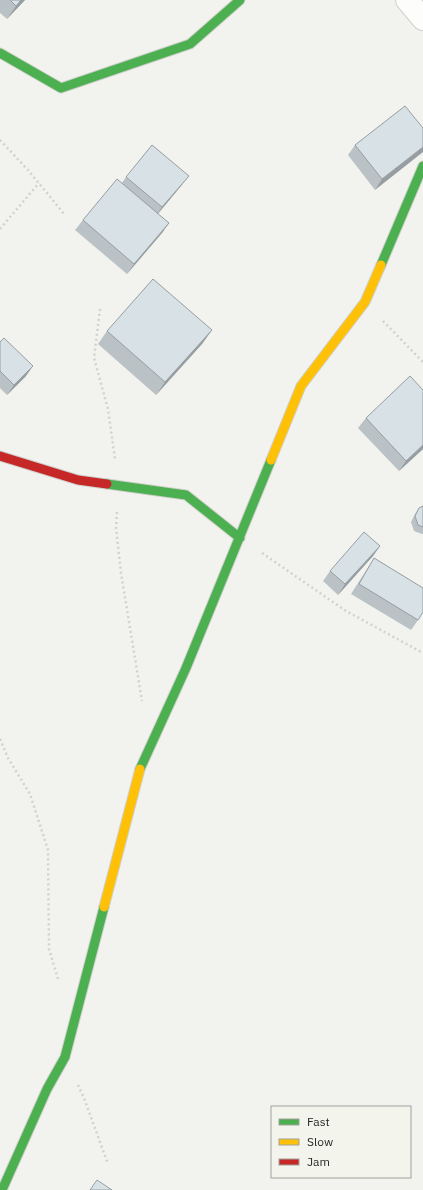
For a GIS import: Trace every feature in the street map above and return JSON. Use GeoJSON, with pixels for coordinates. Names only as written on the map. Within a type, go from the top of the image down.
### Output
{"type":"FeatureCollection","features":[{"type":"Feature","properties":{"kind":"street"},"geometry":{"type":"LineString","coordinates":[[0,53],[61,88],[190,44],[240,0]]}},
{"type":"Feature","properties":{"kind":"street"},"geometry":{"type":"LineString","coordinates":[[408,0],[423,19]]}},
{"type":"Feature","properties":{"kind":"street"},"geometry":{"type":"LineString","coordinates":[[2,1190],[53,1076],[65,1057],[139,771],[186,668],[301,386],[366,302],[423,166]]}},
{"type":"Feature","properties":{"kind":"street"},"geometry":{"type":"LineString","coordinates":[[0,456],[78,480],[186,495],[240,538]]}},
{"type":"Feature","properties":{"kind":"path"},"geometry":{"type":"LineString","coordinates":[[0,140],[39,183],[65,215]]}},
{"type":"Feature","properties":{"kind":"path"},"geometry":{"type":"LineString","coordinates":[[0,229],[39,183]]}},
{"type":"Feature","properties":{"kind":"path"},"geometry":{"type":"LineString","coordinates":[[366,302],[423,362]]}},
{"type":"Feature","properties":{"kind":"path"},"geometry":{"type":"LineString","coordinates":[[100,309],[94,358],[108,409],[114,444],[118,486],[116,528],[143,706]]}},
{"type":"Feature","properties":{"kind":"path"},"geometry":{"type":"LineString","coordinates":[[240,538],[346,611],[423,653]]}},
{"type":"Feature","properties":{"kind":"path"},"geometry":{"type":"LineString","coordinates":[[0,739],[8,758],[30,794],[48,850],[49,949],[60,986]]}},
{"type":"Feature","properties":{"kind":"path"},"geometry":{"type":"LineString","coordinates":[[65,1057],[84,1098],[108,1164]]}},
{"type":"Feature","properties":{"kind":"building"},"geometry":{"type":"Polygon","coordinates":[[[10,0],[21,0],[16,6],[10,0]]]}},
{"type":"Feature","properties":{"kind":"building"},"geometry":{"type":"Polygon","coordinates":[[[405,106],[423,128],[423,147],[382,179],[355,145],[405,106]]]}},
{"type":"Feature","properties":{"kind":"building"},"geometry":{"type":"Polygon","coordinates":[[[152,145],[189,176],[162,207],[126,177],[152,145]]]}},
{"type":"Feature","properties":{"kind":"building"},"geometry":{"type":"Polygon","coordinates":[[[117,179],[169,223],[134,264],[83,220],[117,179]]]}},
{"type":"Feature","properties":{"kind":"building"},"geometry":{"type":"Polygon","coordinates":[[[153,279],[212,330],[165,382],[107,331],[153,279]]]}},
{"type":"Feature","properties":{"kind":"building"},"geometry":{"type":"Polygon","coordinates":[[[4,338],[33,366],[14,385],[0,371],[0,342],[4,338]]]}},
{"type":"Feature","properties":{"kind":"building"},"geometry":{"type":"Polygon","coordinates":[[[410,376],[423,390],[423,445],[406,461],[366,418],[410,376]]]}},
{"type":"Feature","properties":{"kind":"building"},"geometry":{"type":"Polygon","coordinates":[[[423,506],[423,527],[418,525],[415,516],[419,508],[423,506]]]}},
{"type":"Feature","properties":{"kind":"building"},"geometry":{"type":"Polygon","coordinates":[[[364,532],[380,546],[345,584],[330,571],[364,532]]]}},
{"type":"Feature","properties":{"kind":"building"},"geometry":{"type":"Polygon","coordinates":[[[374,558],[423,588],[423,612],[418,620],[359,584],[374,558]]]}},
{"type":"Feature","properties":{"kind":"building"},"geometry":{"type":"Polygon","coordinates":[[[97,1180],[112,1190],[90,1190],[97,1180]]]}},
{"type":"Feature","properties":{"kind":"traffic: fast"},"geometry":{"type":"LineString","coordinates":[[0,53],[61,88],[190,44],[240,0]]}},
{"type":"Feature","properties":{"kind":"traffic: fast"},"geometry":{"type":"LineString","coordinates":[[381,265],[423,166]]}},
{"type":"Feature","properties":{"kind":"traffic: fast"},"geometry":{"type":"LineString","coordinates":[[140,769],[186,668],[271,460]]}},
{"type":"Feature","properties":{"kind":"traffic: fast"},"geometry":{"type":"LineString","coordinates":[[107,484],[186,495],[240,538]]}},
{"type":"Feature","properties":{"kind":"traffic: fast"},"geometry":{"type":"LineString","coordinates":[[2,1190],[47,1089],[65,1057],[104,907]]}},
{"type":"Feature","properties":{"kind":"traffic: slow"},"geometry":{"type":"LineString","coordinates":[[271,460],[301,386],[365,302],[381,265]]}},
{"type":"Feature","properties":{"kind":"traffic: slow"},"geometry":{"type":"LineString","coordinates":[[104,907],[140,769]]}},
{"type":"Feature","properties":{"kind":"traffic: jam"},"geometry":{"type":"LineString","coordinates":[[0,456],[78,480],[107,484]]}}]}
